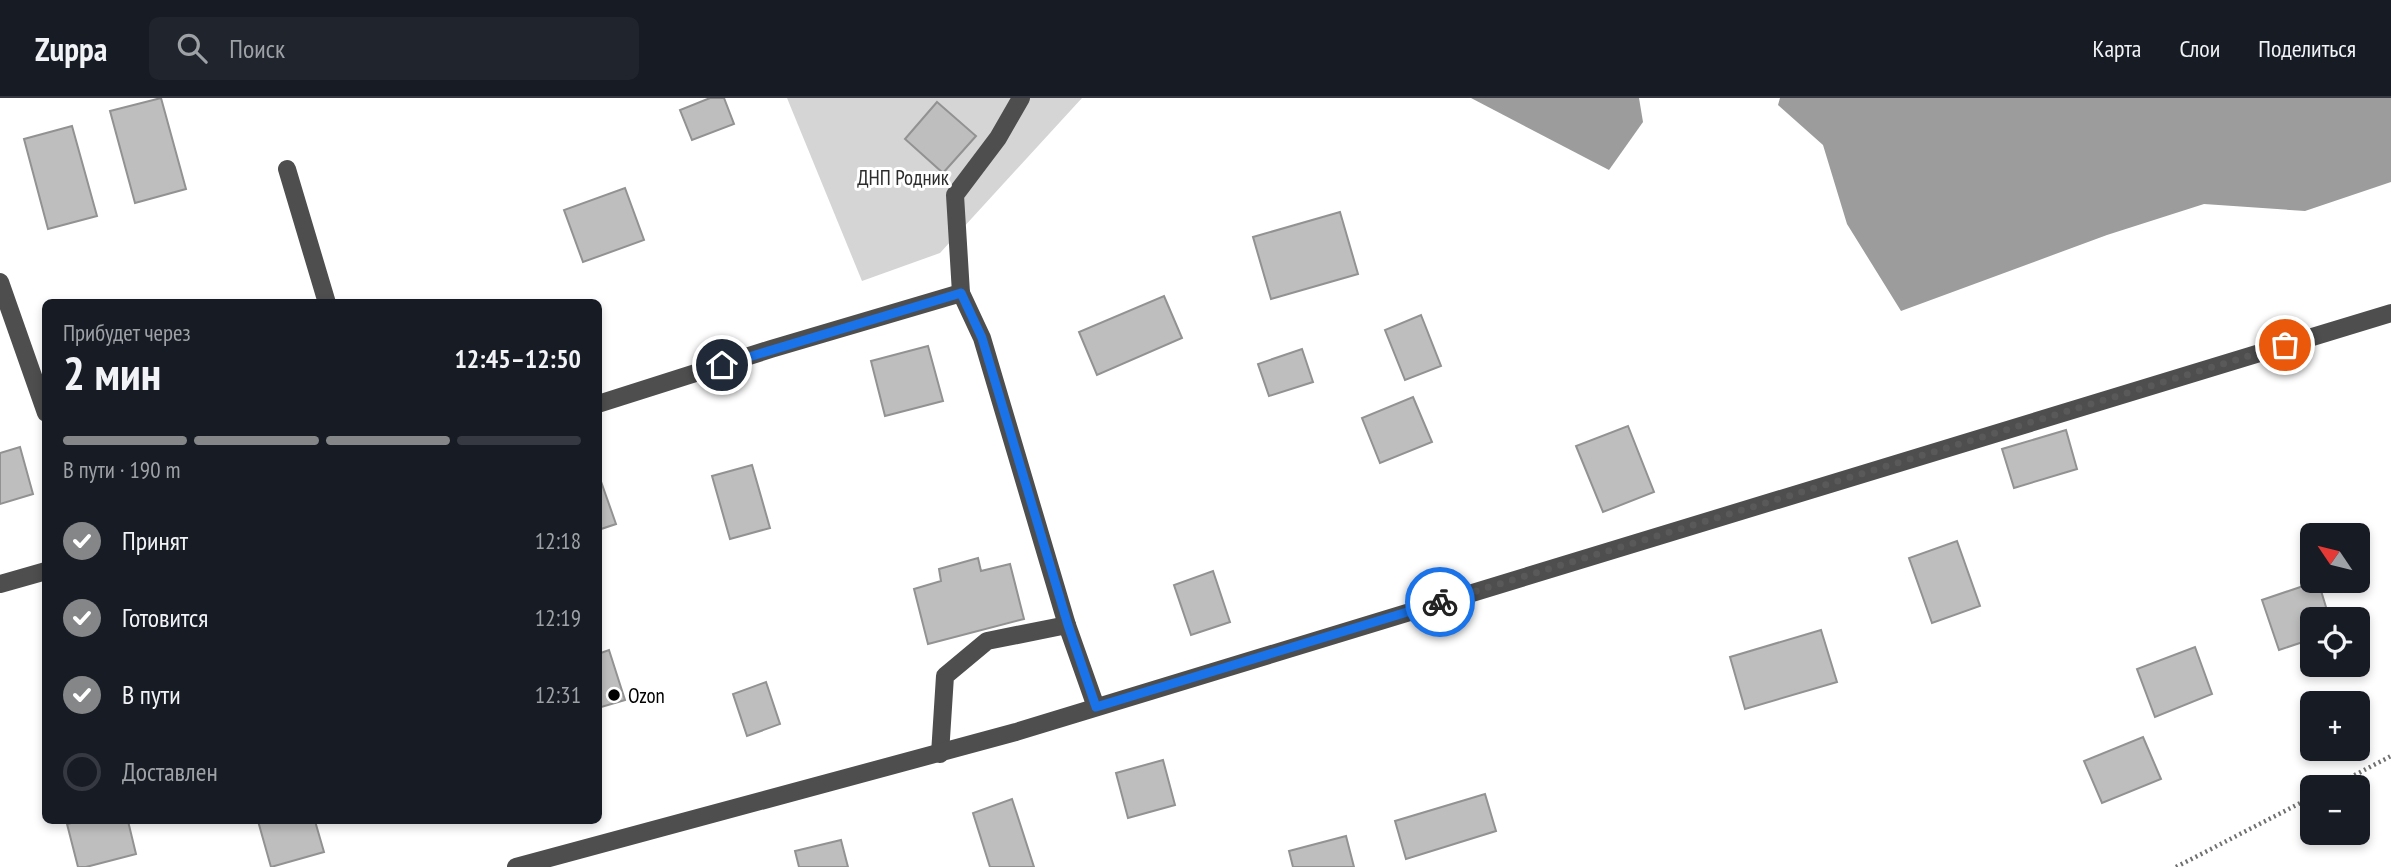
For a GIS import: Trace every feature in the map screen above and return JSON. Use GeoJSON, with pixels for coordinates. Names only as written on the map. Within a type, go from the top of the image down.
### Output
{"type":"FeatureCollection","features":[{"type":"Feature","properties":{"kind":"street"},"geometry":{"type":"LineString","coordinates":[[1021,98],[998,138],[955,195],[961,293],[982,338],[1068,625],[1096,707]]}},
{"type":"Feature","properties":{"kind":"street"},"geometry":{"type":"LineString","coordinates":[[286,169],[326,299]]}},
{"type":"Feature","properties":{"kind":"street"},"geometry":{"type":"LineString","coordinates":[[0,282],[42,402]]}},
{"type":"Feature","properties":{"kind":"street"},"geometry":{"type":"LineString","coordinates":[[602,403],[961,293]]}},
{"type":"Feature","properties":{"kind":"street"},"geometry":{"type":"LineString","coordinates":[[516,867],[577,859],[940,754],[2391,313]]}},
{"type":"Feature","properties":{"kind":"street"},"geometry":{"type":"LineString","coordinates":[[0,584],[42,572]]}},
{"type":"Feature","properties":{"kind":"street"},"geometry":{"type":"LineString","coordinates":[[940,754],[945,676],[987,641],[1068,625]]}},
{"type":"Feature","properties":{"kind":"path"},"geometry":{"type":"LineString","coordinates":[[2355,775],[2391,756]]}},
{"type":"Feature","properties":{"kind":"path"},"geometry":{"type":"LineString","coordinates":[[2176,867],[2300,803]]}},
{"type":"Feature","properties":{"kind":"green space","name":"ДНП Родник"},"geometry":{"type":"Polygon","coordinates":[[[787,98],[1082,98],[940,253],[862,281],[787,98]]]}},
{"type":"Feature","properties":{"kind":"shaded area"},"geometry":{"type":"Polygon","coordinates":[[[1471,98],[1639,98],[1643,122],[1609,170],[1471,98]]]}},
{"type":"Feature","properties":{"kind":"shaded area"},"geometry":{"type":"Polygon","coordinates":[[[1780,98],[2391,98],[2391,182],[2305,211],[2204,204],[2107,235],[1901,311],[1847,224],[1823,145],[1778,105],[1780,98]]]}},
{"type":"Feature","properties":{"kind":"building"},"geometry":{"type":"Polygon","coordinates":[[[161,98],[186,189],[135,203],[110,111],[161,98]]]}},
{"type":"Feature","properties":{"kind":"building"},"geometry":{"type":"Polygon","coordinates":[[[710,98],[724,98],[734,124],[692,140],[680,110],[710,98]]]}},
{"type":"Feature","properties":{"kind":"building"},"geometry":{"type":"Polygon","coordinates":[[[937,102],[976,136],[943,173],[905,139],[937,102]]]}},
{"type":"Feature","properties":{"kind":"building"},"geometry":{"type":"Polygon","coordinates":[[[72,126],[97,216],[48,229],[24,139],[72,126]]]}},
{"type":"Feature","properties":{"kind":"building"},"geometry":{"type":"Polygon","coordinates":[[[625,188],[644,240],[583,262],[564,210],[625,188]]]}},
{"type":"Feature","properties":{"kind":"building"},"geometry":{"type":"Polygon","coordinates":[[[1340,212],[1358,274],[1271,299],[1253,237],[1340,212]]]}},
{"type":"Feature","properties":{"kind":"building"},"geometry":{"type":"Polygon","coordinates":[[[1164,296],[1182,338],[1097,375],[1079,332],[1164,296]]]}},
{"type":"Feature","properties":{"kind":"building"},"geometry":{"type":"Polygon","coordinates":[[[1421,315],[1441,366],[1405,380],[1385,330],[1421,315]]]}},
{"type":"Feature","properties":{"kind":"building"},"geometry":{"type":"Polygon","coordinates":[[[928,346],[943,401],[885,416],[871,361],[928,346]]]}},
{"type":"Feature","properties":{"kind":"building"},"geometry":{"type":"Polygon","coordinates":[[[1302,349],[1313,382],[1269,396],[1258,364],[1302,349]]]}},
{"type":"Feature","properties":{"kind":"building"},"geometry":{"type":"Polygon","coordinates":[[[1413,397],[1432,442],[1380,463],[1362,418],[1413,397]]]}},
{"type":"Feature","properties":{"kind":"building"},"geometry":{"type":"Polygon","coordinates":[[[1628,426],[1654,492],[1603,512],[1576,446],[1628,426]]]}},
{"type":"Feature","properties":{"kind":"building"},"geometry":{"type":"Polygon","coordinates":[[[2066,430],[2077,469],[2014,488],[2002,449],[2066,430]]]}},
{"type":"Feature","properties":{"kind":"building"},"geometry":{"type":"Polygon","coordinates":[[[20,447],[33,494],[0,504],[0,453],[20,447]]]}},
{"type":"Feature","properties":{"kind":"building"},"geometry":{"type":"Polygon","coordinates":[[[752,465],[770,528],[730,539],[712,476],[752,465]]]}},
{"type":"Feature","properties":{"kind":"building"},"geometry":{"type":"Polygon","coordinates":[[[602,484],[616,524],[602,529],[602,484]]]}},
{"type":"Feature","properties":{"kind":"building"},"geometry":{"type":"Polygon","coordinates":[[[1957,541],[1980,606],[1932,623],[1909,558],[1957,541]]]}},
{"type":"Feature","properties":{"kind":"building"},"geometry":{"type":"Polygon","coordinates":[[[978,558],[981,571],[1010,564],[1024,619],[928,644],[914,589],[941,581],[939,569],[978,558]]]}},
{"type":"Feature","properties":{"kind":"building"},"geometry":{"type":"Polygon","coordinates":[[[1213,571],[1230,622],[1191,635],[1174,585],[1213,571]]]}},
{"type":"Feature","properties":{"kind":"building"},"geometry":{"type":"Polygon","coordinates":[[[2300,587],[2300,593],[2322,593],[2326,607],[2300,607],[2300,643],[2279,650],[2262,600],[2300,587]]]}},
{"type":"Feature","properties":{"kind":"building"},"geometry":{"type":"Polygon","coordinates":[[[1821,630],[1837,682],[1745,709],[1730,657],[1821,630]]]}},
{"type":"Feature","properties":{"kind":"building"},"geometry":{"type":"Polygon","coordinates":[[[2195,647],[2212,694],[2155,717],[2137,669],[2195,647]]]}},
{"type":"Feature","properties":{"kind":"building"},"geometry":{"type":"Polygon","coordinates":[[[609,650],[625,700],[602,707],[602,653],[609,650]]]}},
{"type":"Feature","properties":{"kind":"building"},"geometry":{"type":"Polygon","coordinates":[[[766,682],[780,724],[747,736],[733,694],[766,682]]]}},
{"type":"Feature","properties":{"kind":"building"},"geometry":{"type":"Polygon","coordinates":[[[2143,737],[2161,779],[2102,803],[2084,761],[2143,737]]]}},
{"type":"Feature","properties":{"kind":"building"},"geometry":{"type":"Polygon","coordinates":[[[1163,760],[1175,805],[1128,818],[1116,773],[1163,760]]]}},
{"type":"Feature","properties":{"kind":"building"},"geometry":{"type":"Polygon","coordinates":[[[1485,794],[1496,831],[1406,859],[1395,821],[1485,794]]]}},
{"type":"Feature","properties":{"kind":"building"},"geometry":{"type":"Polygon","coordinates":[[[1012,799],[1034,867],[990,867],[973,813],[1012,799]]]}},
{"type":"Feature","properties":{"kind":"building"},"geometry":{"type":"Polygon","coordinates":[[[67,824],[129,824],[136,854],[78,867],[67,824]]]}},
{"type":"Feature","properties":{"kind":"building"},"geometry":{"type":"Polygon","coordinates":[[[259,824],[316,824],[324,852],[271,867],[259,824]]]}},
{"type":"Feature","properties":{"kind":"building"},"geometry":{"type":"Polygon","coordinates":[[[1346,836],[1354,867],[1293,867],[1289,851],[1346,836]]]}},
{"type":"Feature","properties":{"kind":"building"},"geometry":{"type":"Polygon","coordinates":[[[841,840],[848,867],[799,867],[795,851],[841,840]]]}},
{"type":"Feature","properties":{"kind":"way so far"},"geometry":{"type":"LineString","coordinates":[[1440,602],[2285,345]]}},
{"type":"Feature","properties":{"kind":"place","name":"Ozon"},"geometry":{"type":"Point","coordinates":[614,695]}},
{"type":"Feature","properties":{"kind":"route"},"geometry":{"type":"LineString","coordinates":[[722,365],[961,293],[982,338],[1068,625],[1096,707],[1440,602]]}}]}
